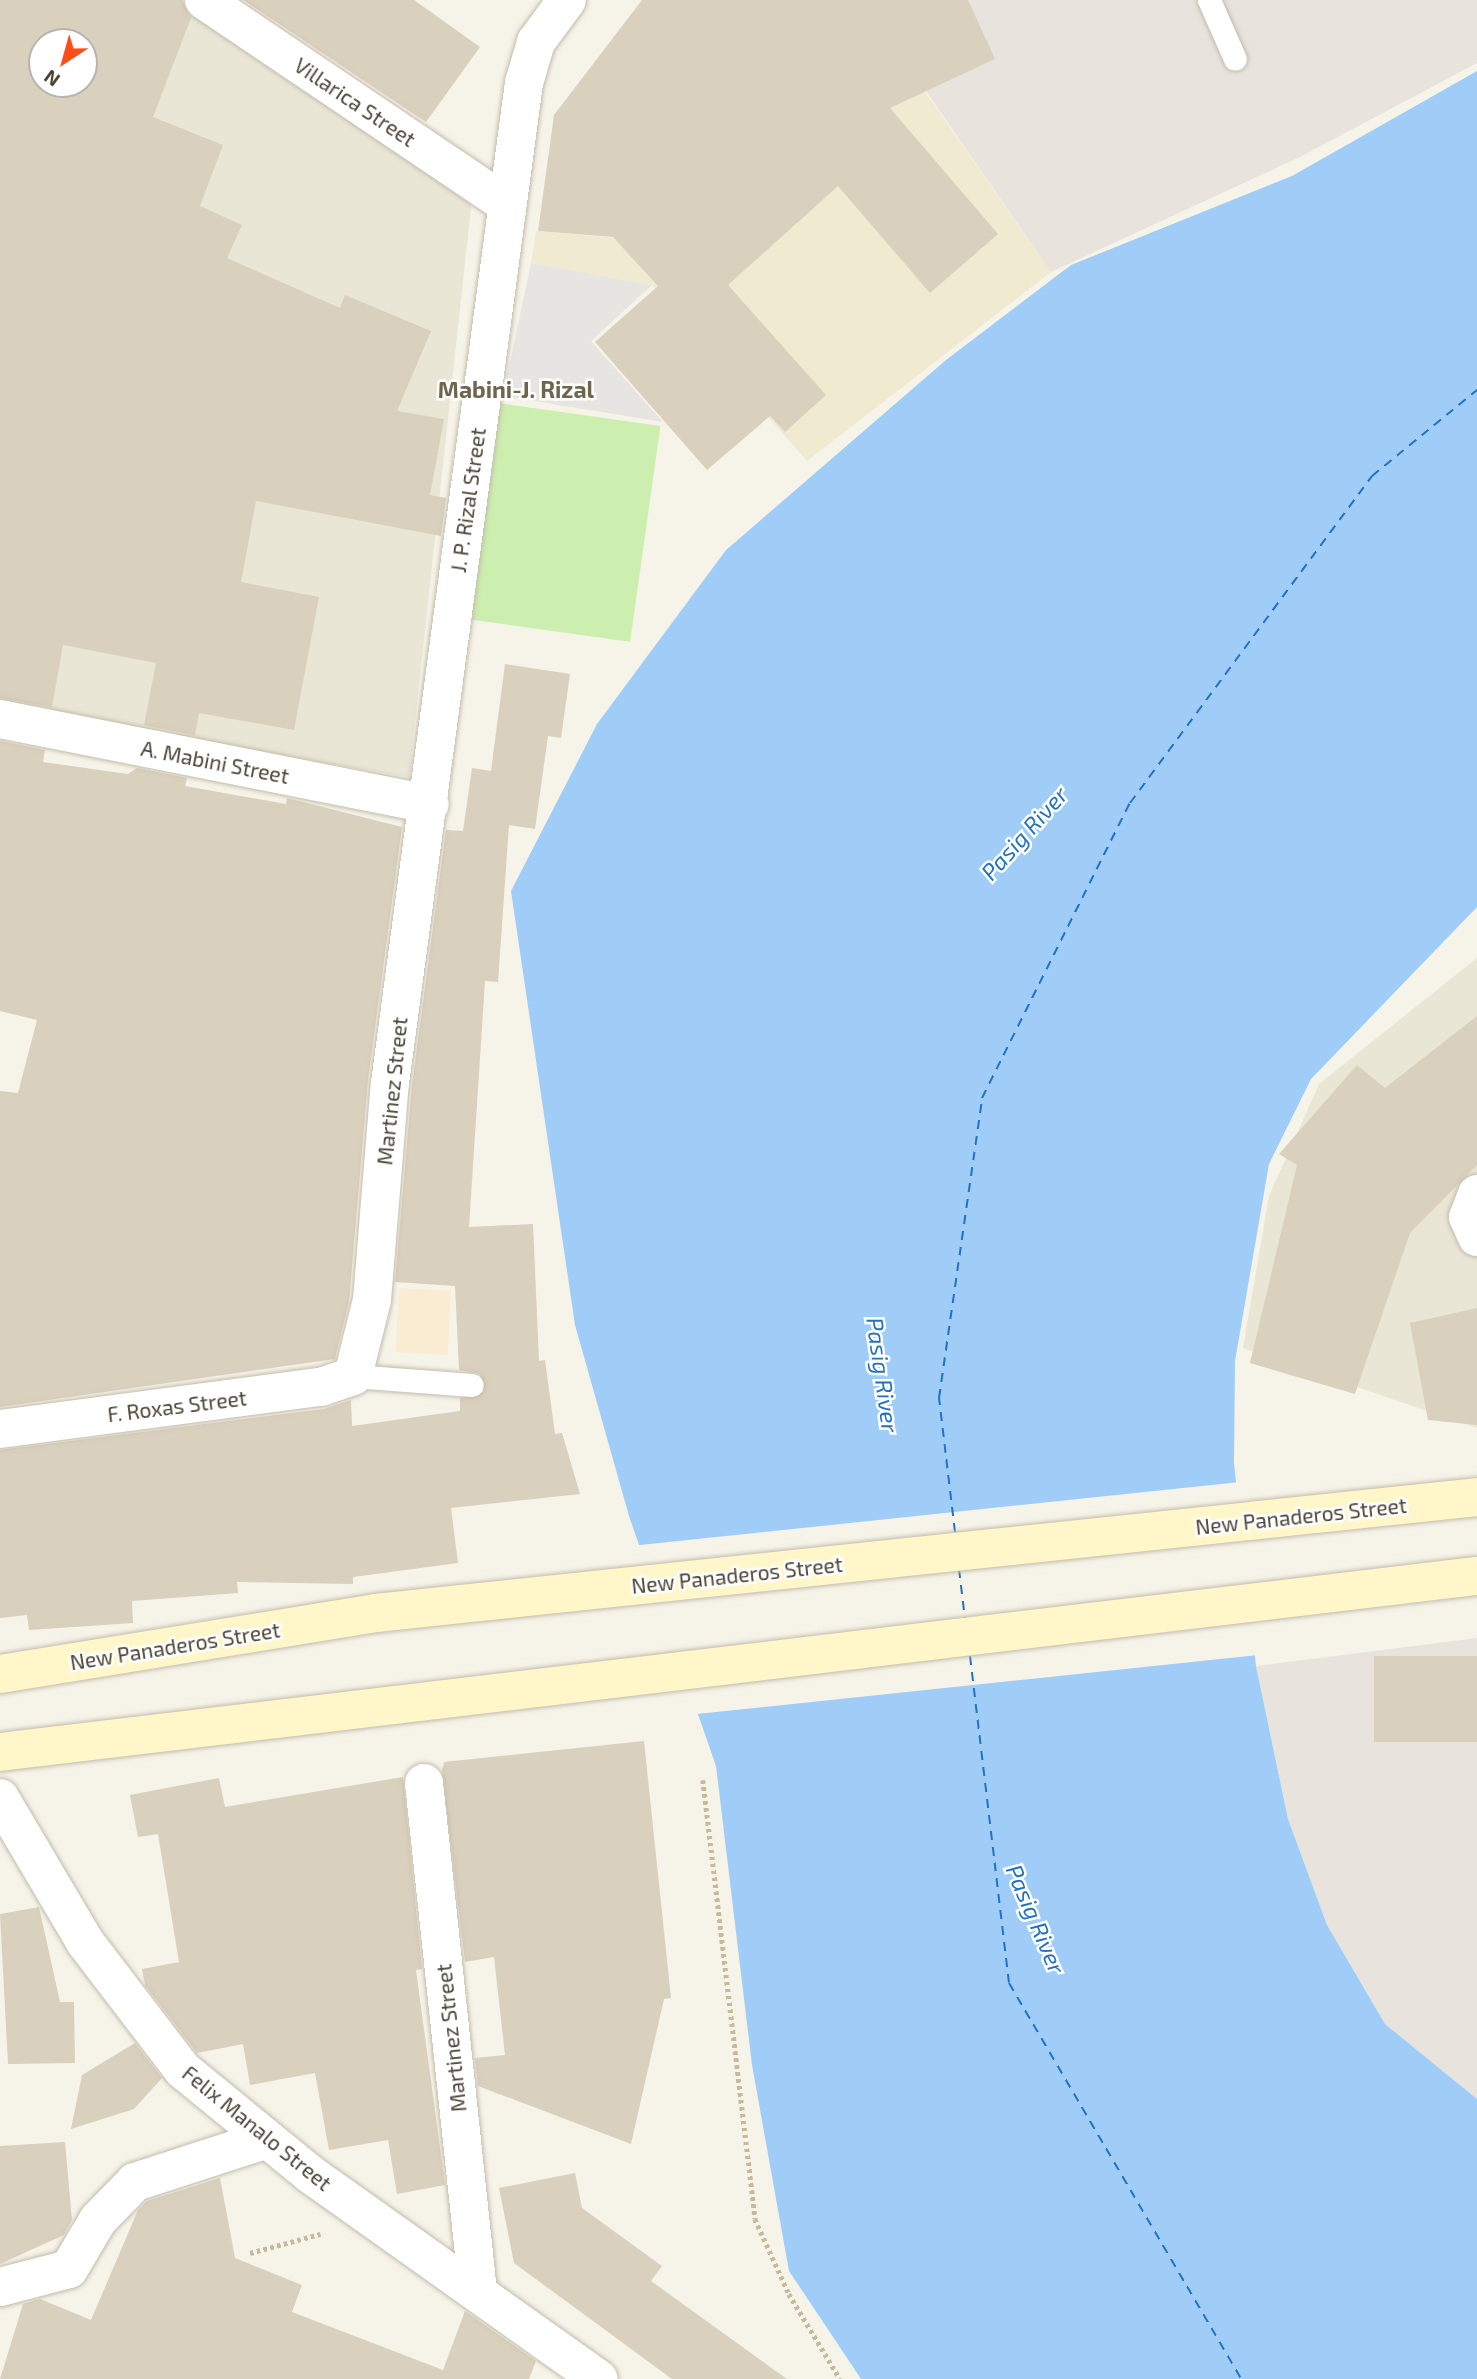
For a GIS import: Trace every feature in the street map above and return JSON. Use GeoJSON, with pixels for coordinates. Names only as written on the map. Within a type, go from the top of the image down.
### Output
{"type":"FeatureCollection","features":[{"type":"Feature","properties":{"kind":"main road","name":"New Panaderos Street"},"geometry":{"type":"LineString","coordinates":[[0,1674],[376,1613],[1477,1497]]}},
{"type":"Feature","properties":{"kind":"main road"},"geometry":{"type":"LineString","coordinates":[[0,1752],[386,1702],[1477,1576]]}},
{"type":"Feature","properties":{"kind":"street","name":"Villarica Street"},"geometry":{"type":"LineString","coordinates":[[204,0],[506,204]]}},
{"type":"Feature","properties":{"kind":"street","name":"J. P. Rizal Street"},"geometry":{"type":"LineString","coordinates":[[429,804],[506,204],[536,42],[567,0]]}},
{"type":"Feature","properties":{"kind":"street","name":"A. Mabini Street"},"geometry":{"type":"LineString","coordinates":[[0,719],[429,804]]}},
{"type":"Feature","properties":{"kind":"street","name":"Martinez Street"},"geometry":{"type":"LineString","coordinates":[[353,1376],[372,1300],[390,1083],[429,804]]}},
{"type":"Feature","properties":{"kind":"street"},"geometry":{"type":"LineString","coordinates":[[1477,1194],[1468,1217],[1477,1237]]}},
{"type":"Feature","properties":{"kind":"street","name":"F. Roxas Street"},"geometry":{"type":"LineString","coordinates":[[0,1429],[321,1387],[353,1376]]}},
{"type":"Feature","properties":{"kind":"street","name":"Martinez Street"},"geometry":{"type":"LineString","coordinates":[[424,1783],[478,2292]]}},
{"type":"Feature","properties":{"kind":"street","name":"Felix Manalo Street"},"geometry":{"type":"LineString","coordinates":[[0,1798],[85,1942],[183,2070],[264,2140],[597,2379]]}},
{"type":"Feature","properties":{"kind":"street"},"geometry":{"type":"LineString","coordinates":[[0,2287],[69,2269],[98,2220],[135,2182],[264,2140]]}},
{"type":"Feature","properties":{"kind":"lane"},"geometry":{"type":"LineString","coordinates":[[1209,0],[1235,59]]}},
{"type":"Feature","properties":{"kind":"lane"},"geometry":{"type":"LineString","coordinates":[[353,1376],[472,1385]]}},
{"type":"Feature","properties":{"kind":"path"},"geometry":{"type":"LineString","coordinates":[[703,1780],[755,2219],[789,2294],[839,2379]]}},
{"type":"Feature","properties":{"kind":"path"},"geometry":{"type":"LineString","coordinates":[[250,2253],[315,2238],[348,2201]]}},
{"type":"Feature","properties":{"kind":"shaded area"},"geometry":{"type":"Polygon","coordinates":[[[0,0],[176,0],[472,199],[409,777],[0,708],[0,0]]]}},
{"type":"Feature","properties":{"kind":"shaded area"},"geometry":{"type":"Polygon","coordinates":[[[863,0],[1477,0],[1477,63],[1300,157],[1051,272],[863,0]]]}},
{"type":"Feature","properties":{"kind":"shaded area"},"geometry":{"type":"Polygon","coordinates":[[[883,32],[1051,272],[807,461],[652,285],[531,263],[536,231],[653,241],[883,32]]]}},
{"type":"Feature","properties":{"kind":"shaded area"},"geometry":{"type":"Polygon","coordinates":[[[531,263],[652,285],[591,341],[663,422],[503,396],[531,263]]]}},
{"type":"Feature","properties":{"kind":"shaded area"},"geometry":{"type":"Polygon","coordinates":[[[1477,958],[1477,1428],[1243,1348],[1269,1196],[1319,1084],[1477,958]]]}},
{"type":"Feature","properties":{"kind":"shaded area"},"geometry":{"type":"Polygon","coordinates":[[[399,1288],[451,1291],[448,1355],[396,1352],[399,1288]]]}},
{"type":"Feature","properties":{"kind":"shaded area"},"geometry":{"type":"Polygon","coordinates":[[[1477,1638],[1477,2099],[1385,2024],[1327,1925],[1288,1819],[1256,1666],[1477,1638]]]}},
{"type":"Feature","properties":{"kind":"green space"},"geometry":{"type":"Polygon","coordinates":[[[497,403],[660,426],[630,642],[467,619],[497,403]]]}},
{"type":"Feature","properties":{"kind":"water","name":"Pasig River"},"geometry":{"type":"Polygon","coordinates":[[[1477,71],[1477,907],[1311,1079],[1269,1164],[1235,1361],[1234,1463],[1256,1666],[1288,1819],[1327,1925],[1385,2024],[1477,2099],[1477,2379],[861,2379],[789,2271],[752,2065],[716,1766],[629,1516],[575,1325],[511,891],[597,724],[726,550],[946,360],[1071,265],[1292,176],[1477,71]]]}},
{"type":"Feature","properties":{"kind":"pier"},"geometry":{"type":"Polygon","coordinates":[[[1240,1482],[1258,1655],[654,1719],[635,1546],[1240,1482]]]}},
{"type":"Feature","properties":{"kind":"building"},"geometry":{"type":"Polygon","coordinates":[[[0,0],[182,0],[191,18],[153,117],[223,145],[200,206],[242,225],[227,258],[340,308],[345,295],[431,331],[397,411],[444,419],[430,495],[446,498],[441,536],[256,501],[241,582],[319,597],[294,730],[199,713],[195,735],[144,725],[156,663],[63,645],[52,707],[0,698],[0,0]]]}},
{"type":"Feature","properties":{"kind":"building"},"geometry":{"type":"Polygon","coordinates":[[[243,0],[414,0],[480,47],[426,122],[243,0]]]}},
{"type":"Feature","properties":{"kind":"building"},"geometry":{"type":"Polygon","coordinates":[[[642,0],[968,0],[995,59],[890,108],[998,234],[930,293],[838,186],[728,285],[826,395],[785,432],[770,416],[707,470],[595,342],[658,286],[613,237],[538,231],[554,115],[642,0]]]}},
{"type":"Feature","properties":{"kind":"building"},"geometry":{"type":"Polygon","coordinates":[[[505,664],[570,674],[561,738],[548,736],[535,829],[509,825],[498,982],[485,981],[469,1227],[533,1224],[539,1361],[545,1360],[555,1434],[562,1433],[580,1494],[451,1508],[458,1563],[353,1577],[353,1584],[237,1582],[238,1593],[132,1601],[133,1623],[29,1630],[27,1615],[0,1618],[0,1450],[324,1409],[351,1400],[352,1426],[460,1411],[460,1398],[484,1392],[480,1374],[459,1370],[455,1286],[395,1282],[412,1085],[446,830],[463,831],[472,768],[491,771],[505,664]]]}},
{"type":"Feature","properties":{"kind":"building"},"geometry":{"type":"Polygon","coordinates":[[[0,741],[45,750],[43,762],[128,774],[137,768],[187,778],[185,786],[286,804],[287,798],[402,827],[368,1080],[349,1302],[335,1359],[0,1407],[0,1091],[18,1093],[37,1020],[0,1011],[0,741]]]}},
{"type":"Feature","properties":{"kind":"building"},"geometry":{"type":"Polygon","coordinates":[[[1477,1016],[1477,1165],[1410,1233],[1355,1394],[1250,1363],[1297,1165],[1279,1154],[1357,1065],[1385,1088],[1477,1016]]]}},
{"type":"Feature","properties":{"kind":"building"},"geometry":{"type":"Polygon","coordinates":[[[1477,1308],[1477,1425],[1428,1420],[1410,1323],[1477,1308]]]}},
{"type":"Feature","properties":{"kind":"building"},"geometry":{"type":"Polygon","coordinates":[[[1374,1656],[1477,1656],[1477,1742],[1374,1742],[1374,1656]]]}},
{"type":"Feature","properties":{"kind":"building"},"geometry":{"type":"Polygon","coordinates":[[[644,1741],[671,1998],[664,1999],[631,2144],[478,2086],[475,2058],[505,2055],[494,1957],[465,1962],[442,1771],[444,1762],[644,1741]]]}},
{"type":"Feature","properties":{"kind":"building"},"geometry":{"type":"Polygon","coordinates":[[[403,1777],[422,1969],[416,1970],[445,2185],[397,2194],[388,2140],[329,2150],[315,2073],[250,2085],[243,2044],[197,2053],[145,1985],[142,1969],[179,1962],[158,1834],[138,1837],[130,1795],[219,1778],[225,1807],[403,1777]]]}},
{"type":"Feature","properties":{"kind":"building"},"geometry":{"type":"Polygon","coordinates":[[[39,1907],[60,2002],[74,2002],[75,2063],[8,2064],[0,1914],[39,1907]]]}},
{"type":"Feature","properties":{"kind":"building"},"geometry":{"type":"Polygon","coordinates":[[[135,2043],[162,2078],[134,2109],[71,2129],[82,2075],[135,2043]]]}},
{"type":"Feature","properties":{"kind":"building"},"geometry":{"type":"Polygon","coordinates":[[[65,2142],[72,2220],[64,2235],[0,2264],[0,2146],[65,2142]]]}},
{"type":"Feature","properties":{"kind":"building"},"geometry":{"type":"Polygon","coordinates":[[[575,2173],[582,2208],[662,2266],[651,2281],[787,2379],[672,2379],[514,2263],[499,2188],[575,2173]]]}},
{"type":"Feature","properties":{"kind":"building"},"geometry":{"type":"Polygon","coordinates":[[[220,2178],[235,2258],[302,2285],[292,2312],[443,2370],[465,2311],[536,2361],[529,2379],[0,2379],[23,2304],[40,2299],[91,2320],[138,2210],[147,2201],[220,2178]]]}},
{"type":"Feature","properties":{"kind":"ferry route"},"geometry":{"type":"LineString","coordinates":[[955,1532],[939,1398],[982,1098],[1130,803],[1372,476],[1477,390]]}},
{"type":"Feature","properties":{"kind":"ferry route"},"geometry":{"type":"LineString","coordinates":[[959,1569],[965,1619]]}},
{"type":"Feature","properties":{"kind":"ferry route"},"geometry":{"type":"LineString","coordinates":[[970,1656],[1009,1983],[1241,2379]]}},
{"type":"Feature","properties":{"kind":"district","name":"Mabini-J. Rizal"},"geometry":{"type":"Point","coordinates":[516,389]}}]}
